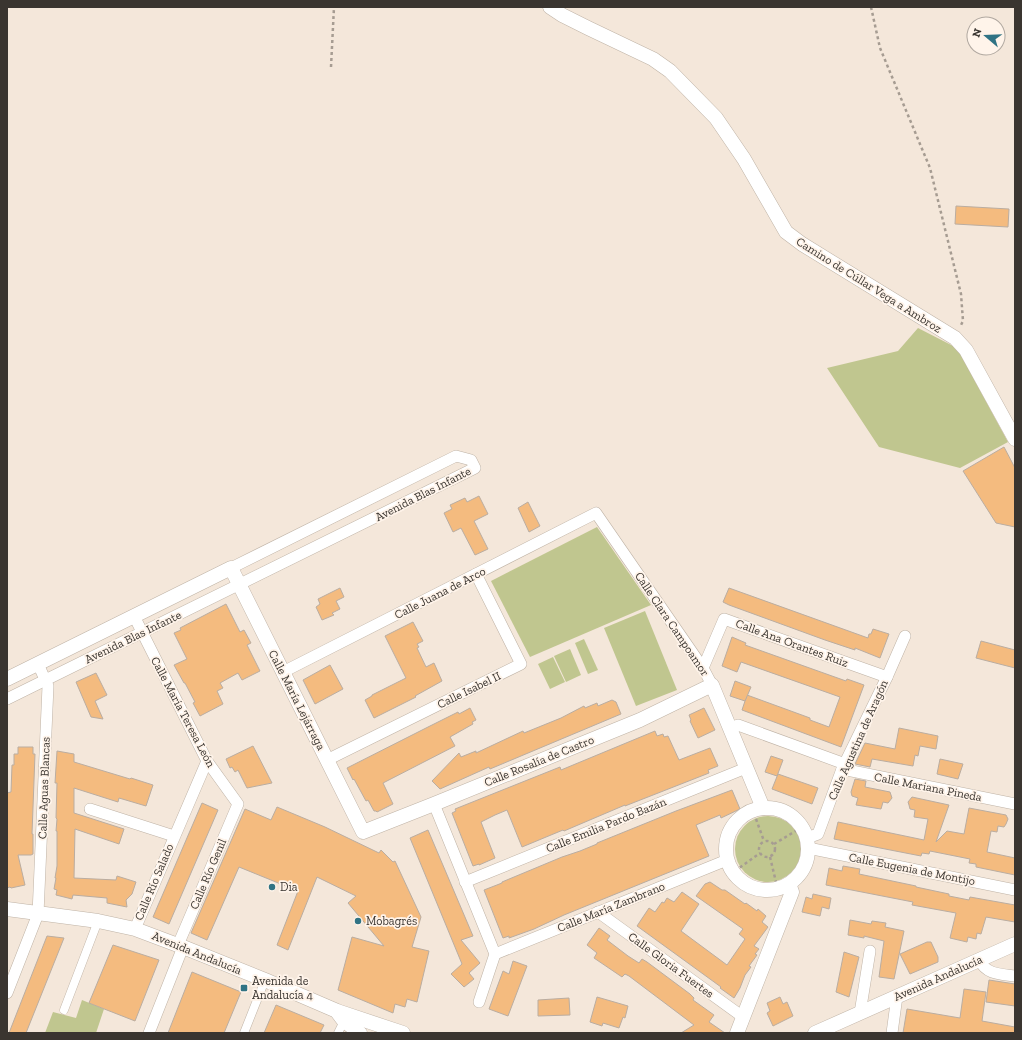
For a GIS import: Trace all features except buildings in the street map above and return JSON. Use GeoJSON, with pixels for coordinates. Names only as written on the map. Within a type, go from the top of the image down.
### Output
{"type":"FeatureCollection","features":[{"type":"Feature","properties":{"kind":"street","name":"Camino de Cúllar Vega a Ambroz"},"geometry":{"type":"LineString","coordinates":[[550,7],[562,15],[653,59],[670,71],[716,118],[744,159],[786,232],[815,252],[955,338],[966,350],[1015,439]]}},
{"type":"Feature","properties":{"kind":"street","name":"Avenida Blas Infante"},"geometry":{"type":"LineString","coordinates":[[7,680],[456,456],[471,460],[476,468],[7,699]]}},
{"type":"Feature","properties":{"kind":"street","name":"Calle Juana de Arco"},"geometry":{"type":"LineString","coordinates":[[283,672],[596,513]]}},
{"type":"Feature","properties":{"kind":"street","name":"Calle Clara Campoamor"},"geometry":{"type":"LineString","coordinates":[[596,513],[703,668],[712,685],[746,768],[757,809]]}},
{"type":"Feature","properties":{"kind":"street","name":"Calle María Lejárraga"},"geometry":{"type":"LineString","coordinates":[[231,568],[363,832]]}},
{"type":"Feature","properties":{"kind":"street","name":"Calle Isabel II"},"geometry":{"type":"LineString","coordinates":[[327,760],[521,664],[476,574]]}},
{"type":"Feature","properties":{"kind":"street","name":"Calle María Teresa León"},"geometry":{"type":"LineString","coordinates":[[134,616],[208,762],[238,804]]}},
{"type":"Feature","properties":{"kind":"street","name":"Calle Ana Orantes Ruiz"},"geometry":{"type":"LineString","coordinates":[[703,668],[724,619],[887,677]]}},
{"type":"Feature","properties":{"kind":"street","name":"Calle Agustina de Aragón"},"geometry":{"type":"LineString","coordinates":[[806,838],[818,834],[843,767],[887,677],[905,636]]}},
{"type":"Feature","properties":{"kind":"street","name":"Calle Aguas Blancas"},"geometry":{"type":"LineString","coordinates":[[7,993],[38,914],[48,686],[38,664]]}},
{"type":"Feature","properties":{"kind":"street","name":"Calle Rosalía de Castro"},"geometry":{"type":"LineString","coordinates":[[363,832],[640,720],[712,685]]}},
{"type":"Feature","properties":{"kind":"street","name":"Calle Mariana Pineda"},"geometry":{"type":"LineString","coordinates":[[730,728],[738,725],[843,767],[1015,804]]}},
{"type":"Feature","properties":{"kind":"street","name":"Calle Río Salado"},"geometry":{"type":"LineString","coordinates":[[135,929],[174,836],[208,762]]}},
{"type":"Feature","properties":{"kind":"street","name":"Calle Emilia Pardo Bazán"},"geometry":{"type":"LineString","coordinates":[[465,882],[746,768]]}},
{"type":"Feature","properties":{"kind":"street","name":"Calle Río Genil"},"geometry":{"type":"LineString","coordinates":[[149,1033],[181,946],[238,804]]}},
{"type":"Feature","properties":{"kind":"street"},"geometry":{"type":"LineString","coordinates":[[434,804],[495,954],[479,1002]]}},
{"type":"Feature","properties":{"kind":"street"},"geometry":{"type":"LineString","coordinates":[[771,808],[783,811],[794,817],[806,838],[806,862],[799,875],[783,886],[766,890],[755,889],[745,884],[730,866],[726,849],[728,836],[733,825],[741,816],[757,809],[771,808]]}},
{"type":"Feature","properties":{"kind":"street","name":"Calle Río Salado"},"geometry":{"type":"LineString","coordinates":[[90,809],[174,836]]}},
{"type":"Feature","properties":{"kind":"street","name":"Calle Eugenia de Montijo"},"geometry":{"type":"LineString","coordinates":[[806,838],[1015,890]]}},
{"type":"Feature","properties":{"kind":"street","name":"Calle María Zambrano"},"geometry":{"type":"LineString","coordinates":[[495,954],[598,912],[730,866]]}},
{"type":"Feature","properties":{"kind":"street"},"geometry":{"type":"LineString","coordinates":[[737,1033],[792,892],[783,886]]}},
{"type":"Feature","properties":{"kind":"street","name":"Avenida Andalucía"},"geometry":{"type":"LineString","coordinates":[[7,909],[98,921],[135,929],[265,980],[340,1022],[399,1033]]}},
{"type":"Feature","properties":{"kind":"street","name":"Calle Gloria Fuertes"},"geometry":{"type":"LineString","coordinates":[[598,912],[743,1017]]}},
{"type":"Feature","properties":{"kind":"street"},"geometry":{"type":"LineString","coordinates":[[64,1010],[98,921]]}},
{"type":"Feature","properties":{"kind":"street","name":"Avenida Andalucía"},"geometry":{"type":"LineString","coordinates":[[815,1033],[1015,944]]}},
{"type":"Feature","properties":{"kind":"street"},"geometry":{"type":"LineString","coordinates":[[860,1013],[870,951]]}},
{"type":"Feature","properties":{"kind":"street"},"geometry":{"type":"LineString","coordinates":[[979,960],[983,968],[992,973],[1015,976]]}},
{"type":"Feature","properties":{"kind":"street"},"geometry":{"type":"LineString","coordinates":[[244,1033],[265,980]]}},
{"type":"Feature","properties":{"kind":"street"},"geometry":{"type":"LineString","coordinates":[[892,1033],[897,996]]}},
{"type":"Feature","properties":{"kind":"street"},"geometry":{"type":"LineString","coordinates":[[340,1022],[360,1033]]}},
{"type":"Feature","properties":{"kind":"path"},"geometry":{"type":"LineString","coordinates":[[331,67],[334,7]]}},
{"type":"Feature","properties":{"kind":"path"},"geometry":{"type":"LineString","coordinates":[[871,7],[880,48],[930,168],[961,294],[963,321],[955,338]]}},
{"type":"Feature","properties":{"kind":"path"},"geometry":{"type":"LineString","coordinates":[[757,809],[764,842]]}},
{"type":"Feature","properties":{"kind":"path"},"geometry":{"type":"LineString","coordinates":[[770,857],[765,857],[759,851],[760,845],[764,842],[768,841],[774,844],[806,838]]}},
{"type":"Feature","properties":{"kind":"path"},"geometry":{"type":"LineString","coordinates":[[770,857],[775,852],[774,844]]}},
{"type":"Feature","properties":{"kind":"path"},"geometry":{"type":"LineString","coordinates":[[730,866],[760,853]]}},
{"type":"Feature","properties":{"kind":"path"},"geometry":{"type":"LineString","coordinates":[[770,857],[783,886]]}},
{"type":"Feature","properties":{"kind":"green space"},"geometry":{"type":"Polygon","coordinates":[[[918,328],[957,348],[1008,442],[960,468],[879,447],[827,368],[898,351],[918,328]]]}},
{"type":"Feature","properties":{"kind":"green space"},"geometry":{"type":"Polygon","coordinates":[[[597,527],[651,605],[530,657],[491,581],[597,527]]]}},
{"type":"Feature","properties":{"kind":"green space"},"geometry":{"type":"Polygon","coordinates":[[[645,611],[677,690],[636,706],[604,628],[645,611]]]}},
{"type":"Feature","properties":{"kind":"green space"},"geometry":{"type":"Polygon","coordinates":[[[584,639],[598,670],[588,674],[575,643],[584,639]]]}},
{"type":"Feature","properties":{"kind":"green space"},"geometry":{"type":"Polygon","coordinates":[[[570,649],[581,675],[566,682],[554,656],[570,649]]]}},
{"type":"Feature","properties":{"kind":"green space"},"geometry":{"type":"Polygon","coordinates":[[[553,657],[565,682],[550,689],[538,664],[553,657]]]}},
{"type":"Feature","properties":{"kind":"green space"},"geometry":{"type":"Polygon","coordinates":[[[768,816],[781,818],[796,831],[799,836],[801,849],[799,862],[786,877],[781,880],[768,882],[755,880],[740,867],[737,862],[735,849],[737,836],[750,821],[755,818],[768,816]]]}},
{"type":"Feature","properties":{"kind":"green space"},"geometry":{"type":"Polygon","coordinates":[[[82,1000],[104,1009],[96,1033],[45,1033],[53,1012],[76,1018],[82,1000]]]}},
{"type":"Feature","properties":{"kind":"place","name":"Dia"},"geometry":{"type":"Point","coordinates":[272,887]}},
{"type":"Feature","properties":{"kind":"place","name":"Mobagrés"},"geometry":{"type":"Point","coordinates":[358,921]}},
{"type":"Feature","properties":{"kind":"place","name":"Avenida de Andalucía 4"},"geometry":{"type":"Point","coordinates":[244,988]}}]}
